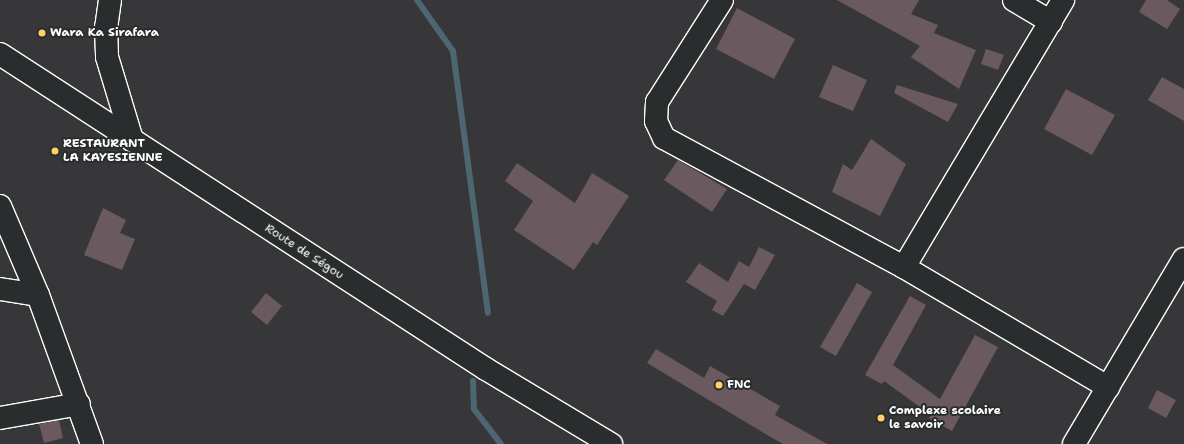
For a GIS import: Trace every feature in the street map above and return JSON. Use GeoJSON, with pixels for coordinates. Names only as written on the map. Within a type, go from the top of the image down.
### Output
{"type":"FeatureCollection","features":[{"type":"Feature","properties":{"kind":"main road"},"geometry":{"type":"LineString","coordinates":[[110,0],[106,27],[107,57],[132,140]]}},
{"type":"Feature","properties":{"kind":"main road"},"geometry":{"type":"LineString","coordinates":[[722,0],[657,102],[656,121],[664,138],[904,267],[1108,387]]}},
{"type":"Feature","properties":{"kind":"main road"},"geometry":{"type":"LineString","coordinates":[[1014,0],[1050,22]]}},
{"type":"Feature","properties":{"kind":"main road"},"geometry":{"type":"LineString","coordinates":[[904,267],[1063,0]]}},
{"type":"Feature","properties":{"kind":"main road","name":"Route de Ségou"},"geometry":{"type":"LineString","coordinates":[[0,54],[486,369],[612,444]]}},
{"type":"Feature","properties":{"kind":"main road"},"geometry":{"type":"LineString","coordinates":[[0,206],[38,295],[79,404],[92,444]]}},
{"type":"Feature","properties":{"kind":"main road"},"geometry":{"type":"LineString","coordinates":[[1074,444],[1184,259]]}},
{"type":"Feature","properties":{"kind":"main road"},"geometry":{"type":"LineString","coordinates":[[0,289],[38,295]]}},
{"type":"Feature","properties":{"kind":"main road"},"geometry":{"type":"LineString","coordinates":[[0,418],[79,404]]}},
{"type":"Feature","properties":{"kind":"building"},"geometry":{"type":"Polygon","coordinates":[[[837,0],[919,0],[911,14],[938,25],[934,33],[976,50],[959,89],[911,57],[920,46],[837,0]]]}},
{"type":"Feature","properties":{"kind":"building"},"geometry":{"type":"Polygon","coordinates":[[[1146,0],[1167,0],[1180,9],[1167,29],[1139,12],[1146,0]]]}},
{"type":"Feature","properties":{"kind":"building"},"geometry":{"type":"Polygon","coordinates":[[[737,8],[795,39],[774,79],[716,49],[737,8]]]}},
{"type":"Feature","properties":{"kind":"building"},"geometry":{"type":"Polygon","coordinates":[[[986,49],[1004,55],[998,70],[981,64],[986,49]]]}},
{"type":"Feature","properties":{"kind":"building"},"geometry":{"type":"Polygon","coordinates":[[[833,65],[867,80],[853,111],[819,97],[833,65]]]}},
{"type":"Feature","properties":{"kind":"building"},"geometry":{"type":"Polygon","coordinates":[[[1162,77],[1184,89],[1184,121],[1148,100],[1162,77]]]}},
{"type":"Feature","properties":{"kind":"building"},"geometry":{"type":"Polygon","coordinates":[[[897,85],[958,104],[948,122],[894,93],[897,85]]]}},
{"type":"Feature","properties":{"kind":"building"},"geometry":{"type":"Polygon","coordinates":[[[1066,89],[1115,115],[1092,155],[1044,129],[1066,89]]]}},
{"type":"Feature","properties":{"kind":"building"},"geometry":{"type":"Polygon","coordinates":[[[871,139],[906,164],[880,216],[832,192],[843,164],[852,170],[871,139]]]}},
{"type":"Feature","properties":{"kind":"building"},"geometry":{"type":"Polygon","coordinates":[[[678,160],[727,189],[712,212],[664,180],[678,160]]]}},
{"type":"Feature","properties":{"kind":"building"},"geometry":{"type":"Polygon","coordinates":[[[517,163],[575,203],[592,173],[629,196],[597,245],[593,242],[574,270],[514,230],[533,201],[505,181],[517,163]]]}},
{"type":"Feature","properties":{"kind":"building"},"geometry":{"type":"Polygon","coordinates":[[[103,208],[126,220],[120,233],[135,239],[122,270],[84,255],[103,208]]]}},
{"type":"Feature","properties":{"kind":"building"},"geometry":{"type":"Polygon","coordinates":[[[759,247],[775,255],[755,290],[744,284],[723,316],[712,310],[717,301],[686,282],[699,263],[728,282],[739,261],[749,267],[759,247]]]}},
{"type":"Feature","properties":{"kind":"building"},"geometry":{"type":"Polygon","coordinates":[[[857,283],[872,292],[836,356],[820,347],[857,283]]]}},
{"type":"Feature","properties":{"kind":"building"},"geometry":{"type":"Polygon","coordinates":[[[266,293],[282,306],[267,325],[251,312],[266,293]]]}},
{"type":"Feature","properties":{"kind":"building"},"geometry":{"type":"Polygon","coordinates":[[[910,296],[926,305],[893,365],[940,399],[975,335],[998,347],[952,431],[929,418],[931,415],[884,381],[882,384],[865,375],[910,296]]]}},
{"type":"Feature","properties":{"kind":"building"},"geometry":{"type":"Polygon","coordinates":[[[656,349],[704,378],[710,366],[780,406],[775,415],[827,444],[783,444],[647,363],[656,349]]]}},
{"type":"Feature","properties":{"kind":"building"},"geometry":{"type":"Polygon","coordinates":[[[1157,390],[1176,400],[1166,418],[1148,408],[1157,390]]]}},
{"type":"Feature","properties":{"kind":"building"},"geometry":{"type":"Polygon","coordinates":[[[59,420],[63,438],[44,443],[39,424],[59,420]]]}},
{"type":"Feature","properties":{"kind":"waterway"},"geometry":{"type":"LineString","coordinates":[[417,0],[453,51],[488,313]]}},
{"type":"Feature","properties":{"kind":"waterway"},"geometry":{"type":"LineString","coordinates":[[473,381],[474,409],[501,444]]}},
{"type":"Feature","properties":{"kind":"place","name":"Wara Ka Sirafara"},"geometry":{"type":"Point","coordinates":[42,33]}},
{"type":"Feature","properties":{"kind":"place","name":"RESTAURANT LA KAYESIENNE"},"geometry":{"type":"Point","coordinates":[55,151]}},
{"type":"Feature","properties":{"kind":"place","name":"FNC"},"geometry":{"type":"Point","coordinates":[719,385]}},
{"type":"Feature","properties":{"kind":"place","name":"Complexe scolaire le savoir"},"geometry":{"type":"Point","coordinates":[881,418]}}]}
